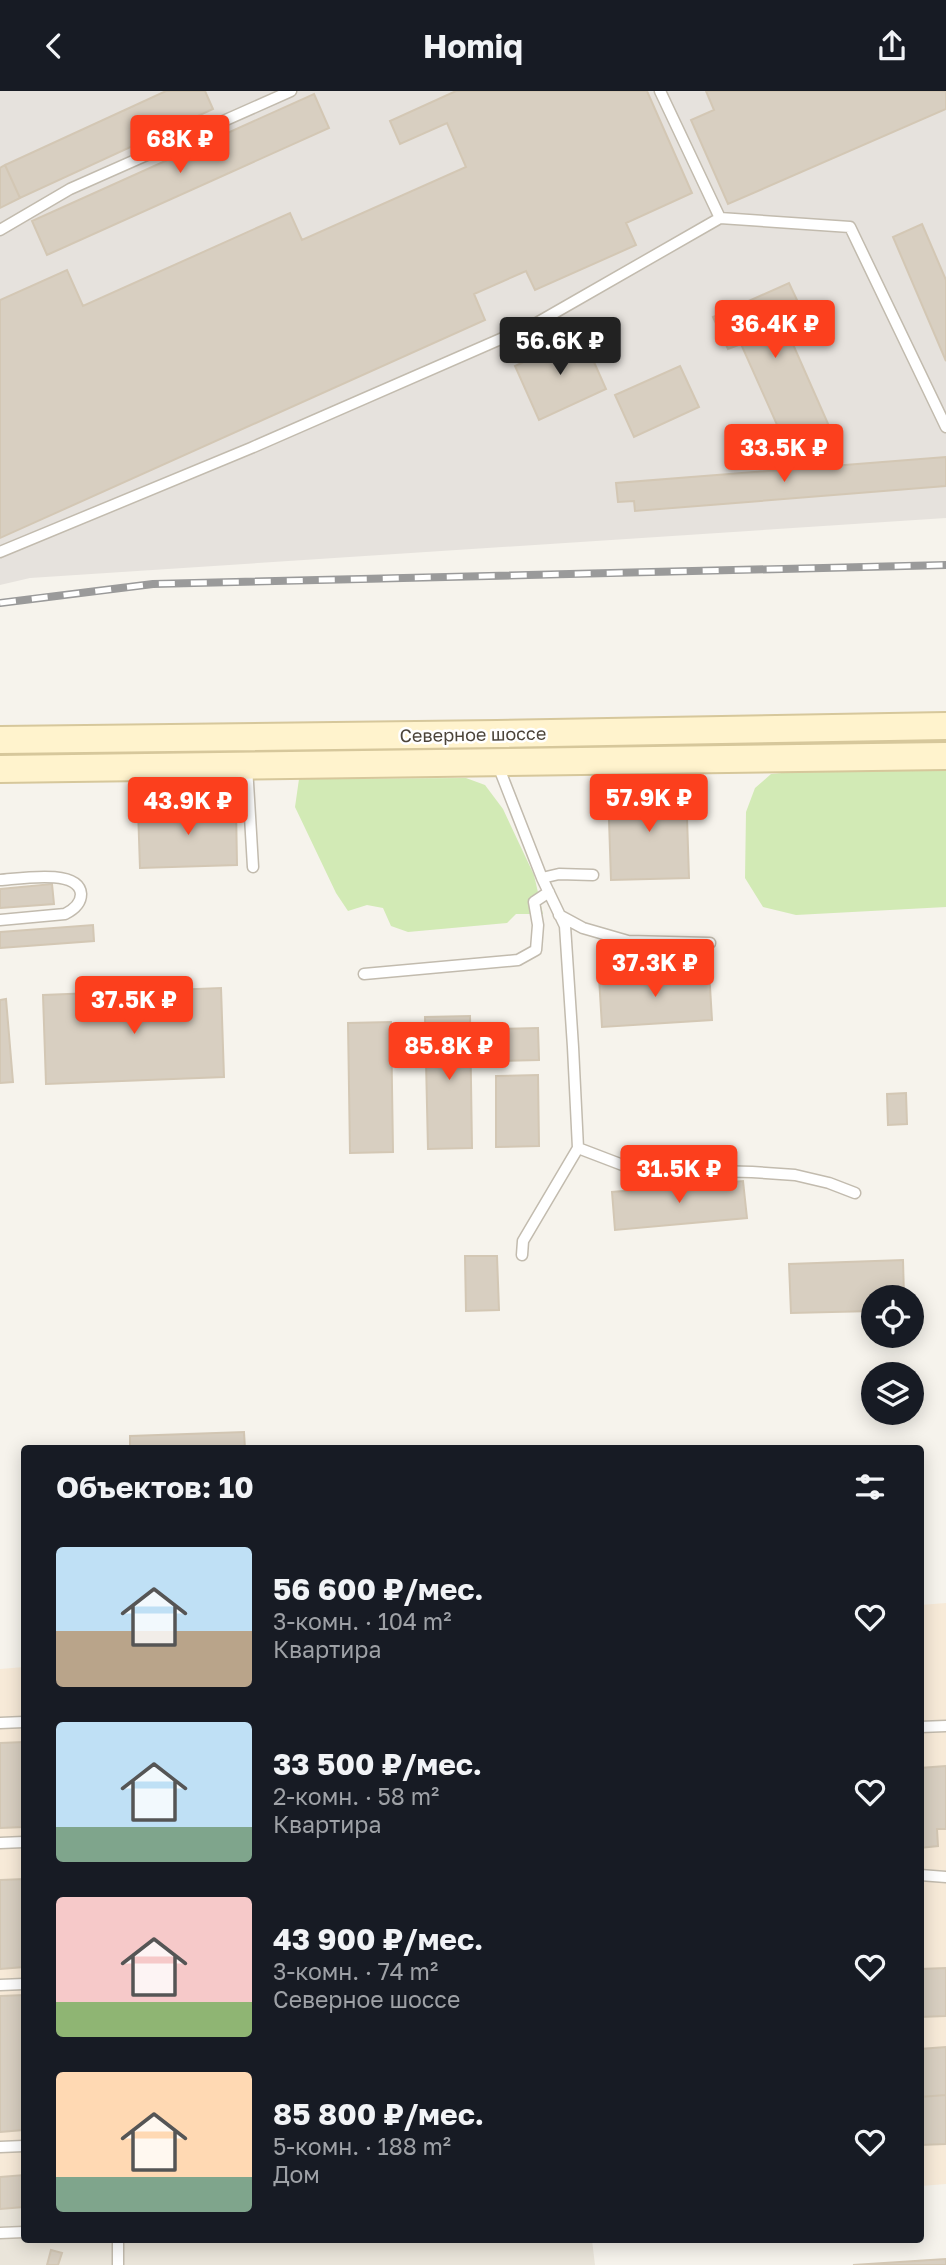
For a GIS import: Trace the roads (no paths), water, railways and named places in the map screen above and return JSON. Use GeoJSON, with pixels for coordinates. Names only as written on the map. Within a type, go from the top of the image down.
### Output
{"type":"FeatureCollection","features":[{"type":"Feature","properties":{"kind":"main road","name":"Северное шоссе"},"geometry":{"type":"LineString","coordinates":[[0,740],[946,726]]}},
{"type":"Feature","properties":{"kind":"main road"},"geometry":{"type":"LineString","coordinates":[[497,734],[497,762]]}},
{"type":"Feature","properties":{"kind":"main road","name":"Северное шоссе"},"geometry":{"type":"LineString","coordinates":[[0,769],[946,756]]}},
{"type":"Feature","properties":{"kind":"lane"},"geometry":{"type":"LineString","coordinates":[[0,230],[70,189],[291,91]]}},
{"type":"Feature","properties":{"kind":"lane"},"geometry":{"type":"LineString","coordinates":[[660,91],[720,218]]}},
{"type":"Feature","properties":{"kind":"lane"},"geometry":{"type":"LineString","coordinates":[[0,552],[251,448],[534,324],[720,218],[850,227],[946,427]]}},
{"type":"Feature","properties":{"kind":"lane"},"geometry":{"type":"LineString","coordinates":[[497,762],[542,878],[565,926],[578,1148],[523,1241],[522,1255]]}},
{"type":"Feature","properties":{"kind":"lane"},"geometry":{"type":"LineString","coordinates":[[247,766],[253,867]]}},
{"type":"Feature","properties":{"kind":"lane"},"geometry":{"type":"LineString","coordinates":[[542,878],[559,874],[593,875]]}},
{"type":"Feature","properties":{"kind":"lane"},"geometry":{"type":"LineString","coordinates":[[0,880],[64,877],[77,884],[81,897],[78,904],[65,914],[0,920]]}},
{"type":"Feature","properties":{"kind":"lane"},"geometry":{"type":"LineString","coordinates":[[364,974],[518,960],[536,950],[538,925],[534,902],[549,892]]}},
{"type":"Feature","properties":{"kind":"lane"},"geometry":{"type":"LineString","coordinates":[[559,915],[583,928],[628,941],[710,943]]}},
{"type":"Feature","properties":{"kind":"lane"},"geometry":{"type":"LineString","coordinates":[[578,1148],[633,1169],[795,1175],[855,1193]]}},
{"type":"Feature","properties":{"kind":"lane"},"geometry":{"type":"LineString","coordinates":[[0,1723],[21,1722]]}},
{"type":"Feature","properties":{"kind":"lane"},"geometry":{"type":"LineString","coordinates":[[924,1727],[946,1726]]}},
{"type":"Feature","properties":{"kind":"lane"},"geometry":{"type":"LineString","coordinates":[[0,1843],[21,1842]]}},
{"type":"Feature","properties":{"kind":"lane"},"geometry":{"type":"LineString","coordinates":[[924,1875],[946,1877]]}},
{"type":"Feature","properties":{"kind":"lane"},"geometry":{"type":"LineString","coordinates":[[0,1985],[21,1984]]}},
{"type":"Feature","properties":{"kind":"lane"},"geometry":{"type":"LineString","coordinates":[[0,2147],[21,2146]]}},
{"type":"Feature","properties":{"kind":"lane"},"geometry":{"type":"LineString","coordinates":[[0,2232],[21,2232]]}},
{"type":"Feature","properties":{"kind":"lane"},"geometry":{"type":"LineString","coordinates":[[118,2243],[118,2265]]}},
{"type":"Feature","properties":{"kind":"railway"},"geometry":{"type":"LineString","coordinates":[[0,603],[153,584],[946,565]]}}]}
